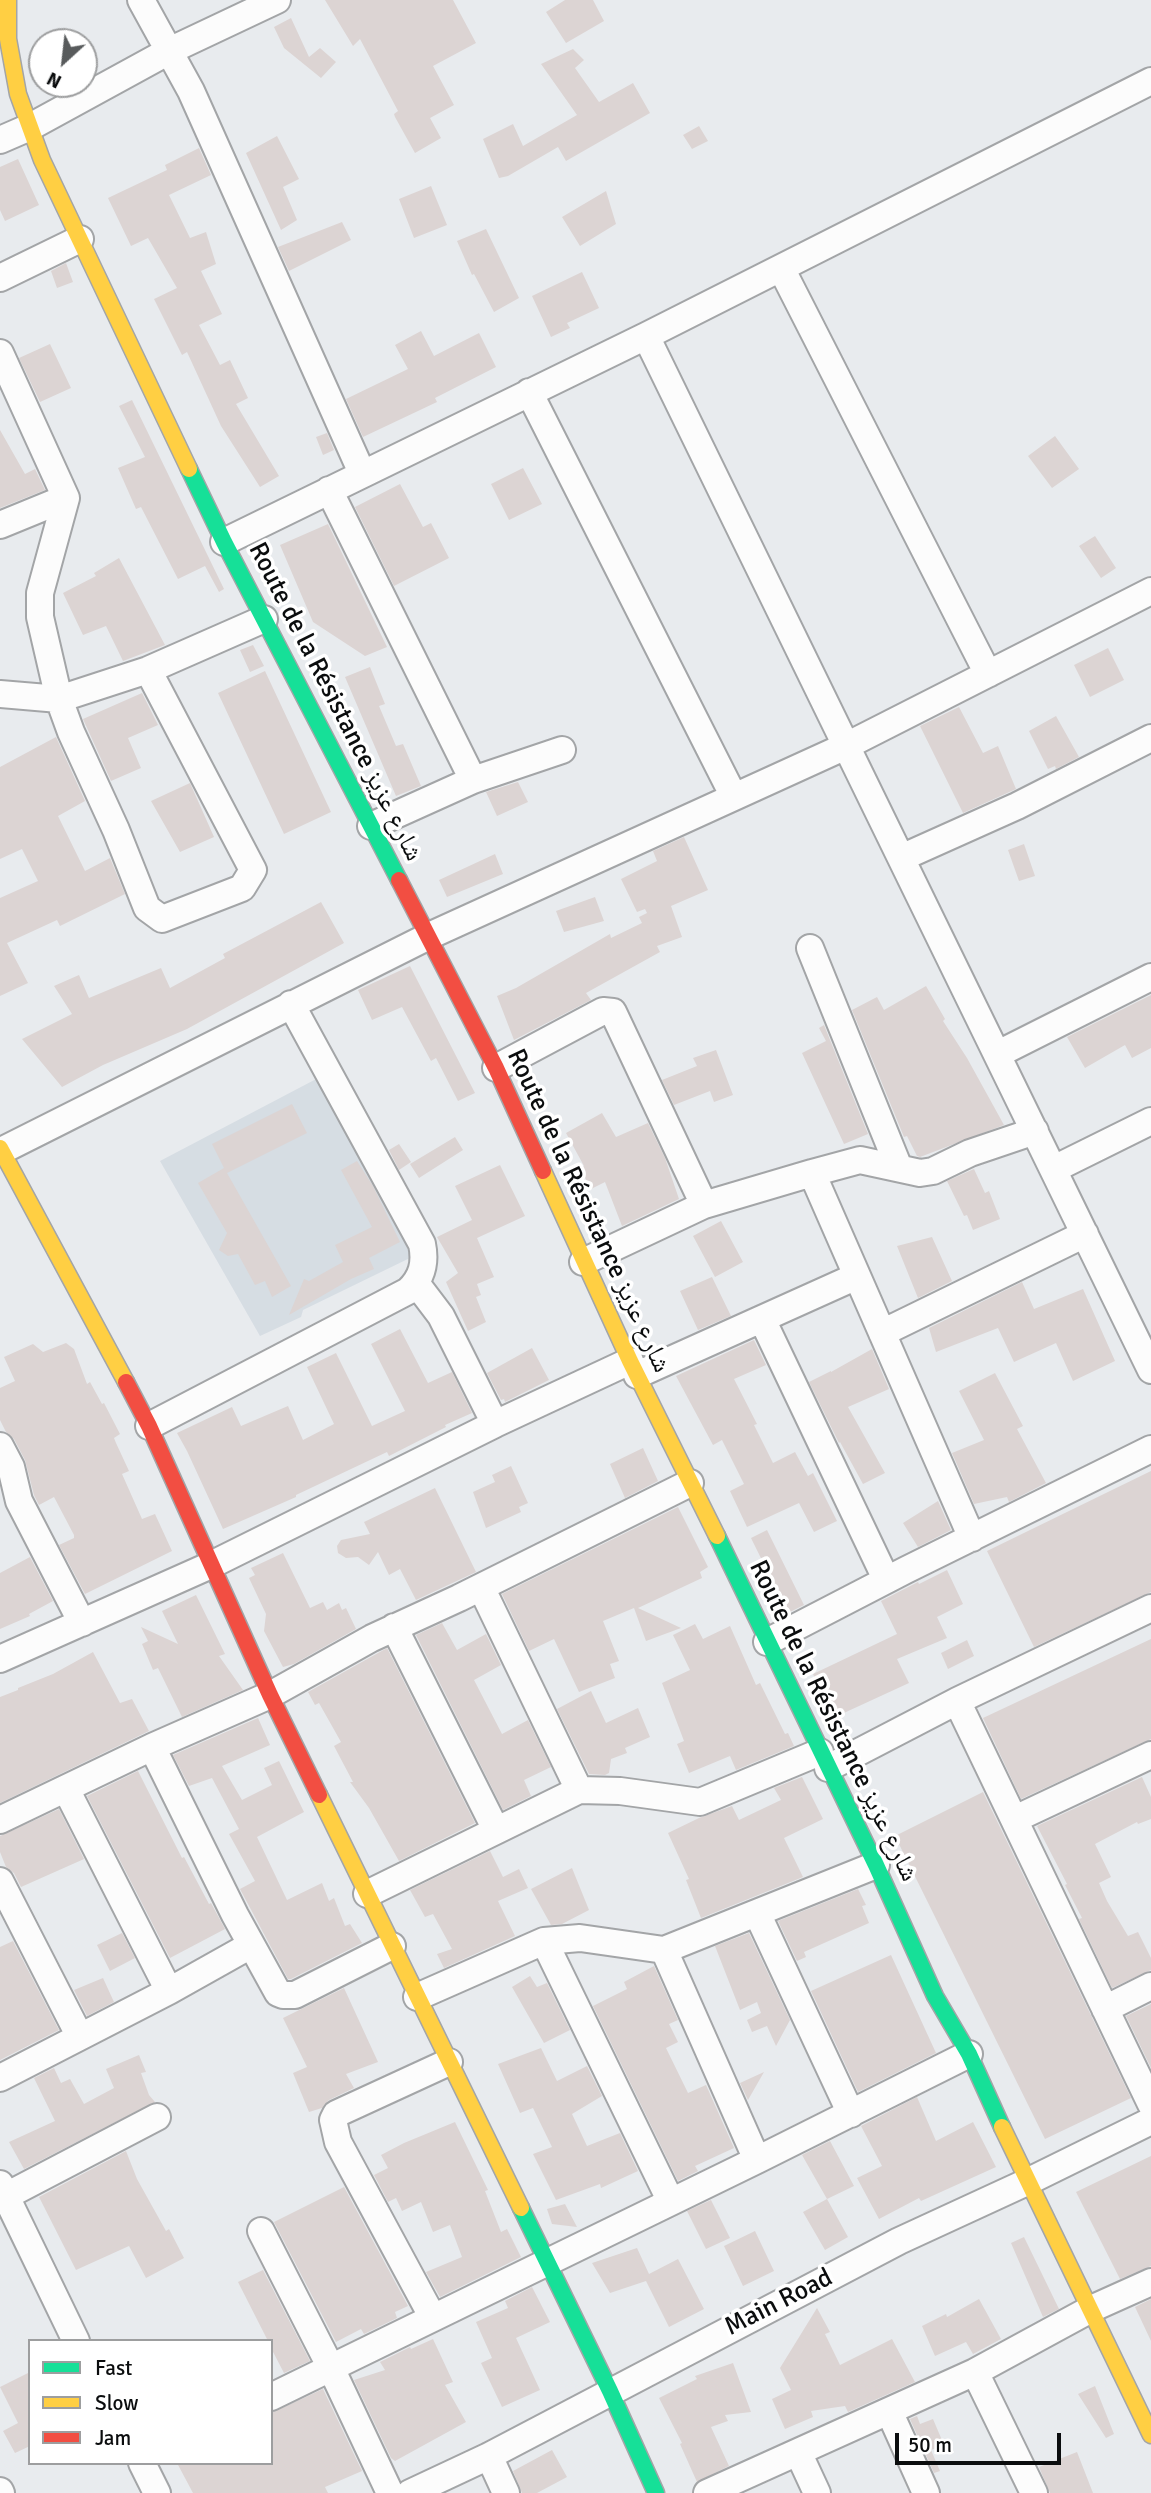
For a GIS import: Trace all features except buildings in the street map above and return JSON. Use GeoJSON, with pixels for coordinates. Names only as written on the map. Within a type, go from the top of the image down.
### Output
{"type":"FeatureCollection","features":[{"type":"Feature","properties":{"kind":"main road","name":"Route de la Résistance شارع عزيز"},"geometry":{"type":"LineString","coordinates":[[8,0],[10,50],[18,94],[42,160],[224,542],[496,1068],[583,1262],[876,1865],[935,1996],[969,2054],[1027,2182],[1151,2435]]}},
{"type":"Feature","properties":{"kind":"main road"},"geometry":{"type":"LineString","coordinates":[[0,1150],[149,1426],[270,1695],[610,2391],[656,2493]]}},
{"type":"Feature","properties":{"kind":"street"},"geometry":{"type":"LineString","coordinates":[[141,0],[191,91],[362,473]]}},
{"type":"Feature","properties":{"kind":"street"},"geometry":{"type":"LineString","coordinates":[[0,140],[30,127],[169,51],[277,0]]}},
{"type":"Feature","properties":{"kind":"street"},"geometry":{"type":"LineString","coordinates":[[224,542],[646,336],[1151,81]]}},
{"type":"Feature","properties":{"kind":"street"},"geometry":{"type":"LineString","coordinates":[[0,278],[80,239]]}},
{"type":"Feature","properties":{"kind":"street"},"geometry":{"type":"LineString","coordinates":[[781,268],[988,674]]}},
{"type":"Feature","properties":{"kind":"street"},"geometry":{"type":"LineString","coordinates":[[646,336],[1151,1370]]}},
{"type":"Feature","properties":{"kind":"street"},"geometry":{"type":"LineString","coordinates":[[0,353],[65,498],[40,593],[40,617],[59,699],[71,732],[116,830],[146,908],[162,919],[242,888],[253,870],[148,670]]}},
{"type":"Feature","properties":{"kind":"street"},"geometry":{"type":"LineString","coordinates":[[529,392],[734,797]]}},
{"type":"Feature","properties":{"kind":"street"},"geometry":{"type":"LineString","coordinates":[[329,490],[473,780]]}},
{"type":"Feature","properties":{"kind":"street"},"geometry":{"type":"LineString","coordinates":[[0,525],[65,498]]}},
{"type":"Feature","properties":{"kind":"street"},"geometry":{"type":"LineString","coordinates":[[0,1150],[429,936],[846,746],[1151,591]]}},
{"type":"Feature","properties":{"kind":"street"},"geometry":{"type":"LineString","coordinates":[[0,694],[59,699],[148,670],[264,619]]}},
{"type":"Feature","properties":{"kind":"street"},"geometry":{"type":"LineString","coordinates":[[901,858],[1149,744]]}},
{"type":"Feature","properties":{"kind":"street"},"geometry":{"type":"LineString","coordinates":[[371,825],[473,780],[562,750]]}},
{"type":"Feature","properties":{"kind":"street"},"geometry":{"type":"LineString","coordinates":[[810,948],[899,1168]]}},
{"type":"Feature","properties":{"kind":"street"},"geometry":{"type":"LineString","coordinates":[[998,1054],[1151,977]]}},
{"type":"Feature","properties":{"kind":"street"},"geometry":{"type":"LineString","coordinates":[[149,1426],[408,1291],[421,1273],[424,1262],[422,1244],[291,1004]]}},
{"type":"Feature","properties":{"kind":"street"},"geometry":{"type":"LineString","coordinates":[[496,1068],[603,1011],[613,1012],[704,1205]]}},
{"type":"Feature","properties":{"kind":"street"},"geometry":{"type":"LineString","coordinates":[[1054,1169],[1151,1121]]}},
{"type":"Feature","properties":{"kind":"street"},"geometry":{"type":"LineString","coordinates":[[583,1262],[704,1205],[812,1173],[860,1160],[909,1172],[933,1171],[970,1153],[1035,1131]]}},
{"type":"Feature","properties":{"kind":"street"},"geometry":{"type":"LineString","coordinates":[[812,1173],[972,1538]]}},
{"type":"Feature","properties":{"kind":"street"},"geometry":{"type":"LineString","coordinates":[[882,1333],[1085,1234]]}},
{"type":"Feature","properties":{"kind":"street"},"geometry":{"type":"LineString","coordinates":[[0,1659],[211,1565],[495,1424],[762,1319],[857,1276]]}},
{"type":"Feature","properties":{"kind":"street"},"geometry":{"type":"LineString","coordinates":[[416,1283],[441,1316],[495,1424]]}},
{"type":"Feature","properties":{"kind":"street"},"geometry":{"type":"LineString","coordinates":[[762,1319],[886,1579]]}},
{"type":"Feature","properties":{"kind":"street"},"geometry":{"type":"LineString","coordinates":[[0,1446],[11,1467],[9,1506],[82,1623]]}},
{"type":"Feature","properties":{"kind":"street"},"geometry":{"type":"LineString","coordinates":[[767,1642],[886,1579],[1151,1449]]}},
{"type":"Feature","properties":{"kind":"street"},"geometry":{"type":"LineString","coordinates":[[0,1820],[152,1747],[270,1695],[372,1638],[690,1483]]}},
{"type":"Feature","properties":{"kind":"street"},"geometry":{"type":"LineString","coordinates":[[481,1587],[579,1790]]}},
{"type":"Feature","properties":{"kind":"street"},"geometry":{"type":"LineString","coordinates":[[367,1894],[579,1790],[620,1791],[700,1802],[824,1760],[957,1701],[1151,1608]]}},
{"type":"Feature","properties":{"kind":"street"},"geometry":{"type":"LineString","coordinates":[[394,1627],[496,1830]]}},
{"type":"Feature","properties":{"kind":"street"},"geometry":{"type":"LineString","coordinates":[[957,1701],[1151,2104]]}},
{"type":"Feature","properties":{"kind":"street"},"geometry":{"type":"LineString","coordinates":[[152,1747],[251,1945],[278,1993],[295,1995],[392,1946]]}},
{"type":"Feature","properties":{"kind":"street"},"geometry":{"type":"LineString","coordinates":[[1015,1819],[1151,1755]]}},
{"type":"Feature","properties":{"kind":"street"},"geometry":{"type":"LineString","coordinates":[[66,1789],[169,1991]]}},
{"type":"Feature","properties":{"kind":"street"},"geometry":{"type":"LineString","coordinates":[[417,1997],[544,1941],[580,1938],[664,1950],[876,1865]]}},
{"type":"Feature","properties":{"kind":"street"},"geometry":{"type":"LineString","coordinates":[[0,1881],[79,2035]]}},
{"type":"Feature","properties":{"kind":"street"},"geometry":{"type":"LineString","coordinates":[[757,1913],[851,2113]]}},
{"type":"Feature","properties":{"kind":"street"},"geometry":{"type":"LineString","coordinates":[[544,1941],[671,2202]]}},
{"type":"Feature","properties":{"kind":"street"},"geometry":{"type":"LineString","coordinates":[[0,2078],[169,1991],[251,1945]]}},
{"type":"Feature","properties":{"kind":"street"},"geometry":{"type":"LineString","coordinates":[[664,1950],[757,2160]]}},
{"type":"Feature","properties":{"kind":"street"},"geometry":{"type":"LineString","coordinates":[[1105,2009],[1151,1986]]}},
{"type":"Feature","properties":{"kind":"street"},"geometry":{"type":"LineString","coordinates":[[273,2396],[969,2054]]}},
{"type":"Feature","properties":{"kind":"street"},"geometry":{"type":"LineString","coordinates":[[433,2318],[338,2142],[333,2120],[336,2114],[449,2062]]}},
{"type":"Feature","properties":{"kind":"street"},"geometry":{"type":"LineString","coordinates":[[75,2339],[3,2190],[157,2118]]}},
{"type":"Feature","properties":{"kind":"street","name":"Main Road"},"geometry":{"type":"LineString","coordinates":[[410,2493],[489,2456],[899,2241],[1151,2121]]}},
{"type":"Feature","properties":{"kind":"street"},"geometry":{"type":"LineString","coordinates":[[261,2231],[331,2368],[390,2493]]}},
{"type":"Feature","properties":{"kind":"street"},"geometry":{"type":"LineString","coordinates":[[707,2493],[975,2372],[1091,2309],[1151,2282]]}},
{"type":"Feature","properties":{"kind":"street"},"geometry":{"type":"LineString","coordinates":[[975,2372],[1034,2493]]}},
{"type":"Feature","properties":{"kind":"street"},"geometry":{"type":"LineString","coordinates":[[889,2411],[926,2493]]}},
{"type":"Feature","properties":{"kind":"street"},"geometry":{"type":"LineString","coordinates":[[798,2452],[817,2493]]}},
{"type":"Feature","properties":{"kind":"street"},"geometry":{"type":"LineString","coordinates":[[489,2456],[506,2493]]}},
{"type":"Feature","properties":{"kind":"street"},"geometry":{"type":"LineString","coordinates":[[143,2465],[158,2493]]}},
{"type":"Feature","properties":{"kind":"shaded area"},"geometry":{"type":"Polygon","coordinates":[[[320,1077],[414,1256],[303,1310],[301,1317],[260,1336],[160,1161],[320,1077]]]}},
{"type":"Feature","properties":{"kind":"traffic: fast"},"geometry":{"type":"LineString","coordinates":[[189,469],[399,880]]}},
{"type":"Feature","properties":{"kind":"traffic: fast"},"geometry":{"type":"LineString","coordinates":[[717,1536],[876,1865],[935,1996],[969,2054],[1002,2127]]}},
{"type":"Feature","properties":{"kind":"traffic: fast"},"geometry":{"type":"LineString","coordinates":[[521,2208],[656,2493]]}},
{"type":"Feature","properties":{"kind":"traffic: slow"},"geometry":{"type":"LineString","coordinates":[[8,0],[8,39],[18,94],[42,160],[189,469]]}},
{"type":"Feature","properties":{"kind":"traffic: slow"},"geometry":{"type":"LineString","coordinates":[[0,1148],[126,1382]]}},
{"type":"Feature","properties":{"kind":"traffic: slow"},"geometry":{"type":"LineString","coordinates":[[543,1171],[630,1361],[717,1536]]}},
{"type":"Feature","properties":{"kind":"traffic: slow"},"geometry":{"type":"LineString","coordinates":[[319,1795],[521,2208]]}},
{"type":"Feature","properties":{"kind":"traffic: slow"},"geometry":{"type":"LineString","coordinates":[[1002,2127],[1151,2435]]}},
{"type":"Feature","properties":{"kind":"traffic: jam"},"geometry":{"type":"LineString","coordinates":[[399,880],[496,1068],[543,1171]]}},
{"type":"Feature","properties":{"kind":"traffic: jam"},"geometry":{"type":"LineString","coordinates":[[126,1382],[149,1426],[270,1695],[319,1795]]}}]}
